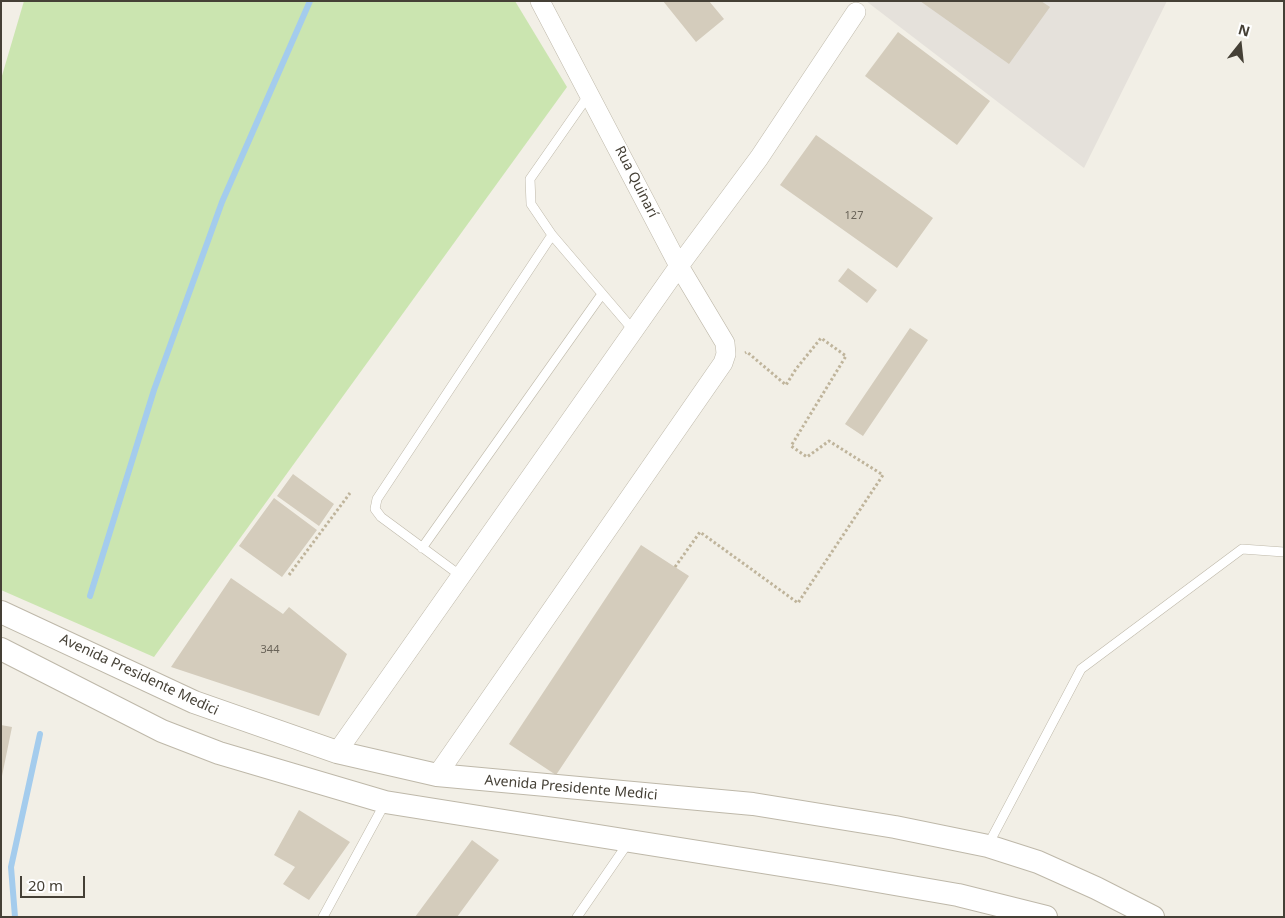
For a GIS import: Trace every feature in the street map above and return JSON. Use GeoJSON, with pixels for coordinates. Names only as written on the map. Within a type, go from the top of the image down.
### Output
{"type":"FeatureCollection","features":[{"type":"Feature","properties":{"kind":"street","name":"Rua Quinarí"},"geometry":{"type":"LineString","coordinates":[[540,1],[588,96],[614,139],[679,266],[725,343],[726,354],[723,363]]}},
{"type":"Feature","properties":{"kind":"street"},"geometry":{"type":"LineString","coordinates":[[337,752],[679,266],[759,158],[856,12]]}},
{"type":"Feature","properties":{"kind":"street"},"geometry":{"type":"LineString","coordinates":[[437,775],[723,363]]}},
{"type":"Feature","properties":{"kind":"street","name":"Avenida Presidente Medici"},"geometry":{"type":"LineString","coordinates":[[1,612],[194,702],[337,752],[437,775],[753,804],[895,827],[988,846],[1038,862],[1096,888],[1153,917]]}},
{"type":"Feature","properties":{"kind":"street"},"geometry":{"type":"LineString","coordinates":[[53,676],[67,642]]}},
{"type":"Feature","properties":{"kind":"street"},"geometry":{"type":"LineString","coordinates":[[1,649],[162,730],[220,753],[385,802],[903,885],[1012,907],[1046,917]]}},
{"type":"Feature","properties":{"kind":"lane"},"geometry":{"type":"LineString","coordinates":[[588,96],[530,179],[531,204],[552,235],[634,331]]}},
{"type":"Feature","properties":{"kind":"lane"},"geometry":{"type":"LineString","coordinates":[[461,576],[381,517],[376,509],[377,499],[552,235]]}},
{"type":"Feature","properties":{"kind":"lane"},"geometry":{"type":"LineString","coordinates":[[422,548],[602,294]]}},
{"type":"Feature","properties":{"kind":"lane"},"geometry":{"type":"LineString","coordinates":[[988,846],[1081,669],[1242,549],[1284,552]]}},
{"type":"Feature","properties":{"kind":"lane"},"geometry":{"type":"LineString","coordinates":[[323,917],[385,802]]}},
{"type":"Feature","properties":{"kind":"lane"},"geometry":{"type":"LineString","coordinates":[[576,917],[629,841]]}},
{"type":"Feature","properties":{"kind":"path"},"geometry":{"type":"LineString","coordinates":[[675,566],[700,532],[798,603],[883,475],[829,441],[807,457],[792,446],[846,356],[820,338],[786,385],[747,352],[723,363]]}},
{"type":"Feature","properties":{"kind":"path"},"geometry":{"type":"LineString","coordinates":[[290,575],[350,493]]}},
{"type":"Feature","properties":{"kind":"shaded area"},"geometry":{"type":"Polygon","coordinates":[[[866,1],[1167,1],[1084,168],[866,1]]]}},
{"type":"Feature","properties":{"kind":"green space"},"geometry":{"type":"Polygon","coordinates":[[[24,1],[515,1],[567,87],[154,657],[1,590],[1,79],[24,1]]]}},
{"type":"Feature","properties":{"kind":"building"},"geometry":{"type":"Polygon","coordinates":[[[663,1],[709,1],[724,19],[696,42],[663,1]]]}},
{"type":"Feature","properties":{"kind":"building"},"geometry":{"type":"Polygon","coordinates":[[[920,1],[1041,1],[1050,7],[1009,64],[920,1]]]}},
{"type":"Feature","properties":{"kind":"building"},"geometry":{"type":"Polygon","coordinates":[[[898,32],[990,101],[957,145],[865,76],[898,32]]]}},
{"type":"Feature","properties":{"kind":"building"},"geometry":{"type":"Polygon","coordinates":[[[816,135],[933,218],[897,268],[780,185],[816,135]]]}},
{"type":"Feature","properties":{"kind":"building"},"geometry":{"type":"Polygon","coordinates":[[[848,268],[877,290],[867,303],[838,281],[848,268]]]}},
{"type":"Feature","properties":{"kind":"building"},"geometry":{"type":"Polygon","coordinates":[[[910,328],[928,340],[863,436],[845,424],[910,328]]]}},
{"type":"Feature","properties":{"kind":"building"},"geometry":{"type":"Polygon","coordinates":[[[293,474],[334,504],[319,526],[277,496],[293,474]]]}},
{"type":"Feature","properties":{"kind":"building"},"geometry":{"type":"Polygon","coordinates":[[[274,498],[317,530],[282,577],[239,546],[274,498]]]}},
{"type":"Feature","properties":{"kind":"building"},"geometry":{"type":"Polygon","coordinates":[[[641,545],[689,576],[556,775],[509,744],[641,545]]]}},
{"type":"Feature","properties":{"kind":"building"},"geometry":{"type":"Polygon","coordinates":[[[231,578],[283,614],[289,607],[347,654],[319,716],[171,667],[231,578]]]}},
{"type":"Feature","properties":{"kind":"building"},"geometry":{"type":"Polygon","coordinates":[[[1,725],[12,727],[2,776],[1,776],[1,725]]]}},
{"type":"Feature","properties":{"kind":"building"},"geometry":{"type":"Polygon","coordinates":[[[299,810],[350,842],[309,900],[283,884],[295,867],[274,855],[299,810]]]}},
{"type":"Feature","properties":{"kind":"building"},"geometry":{"type":"Polygon","coordinates":[[[472,840],[499,860],[457,917],[415,917],[472,840]]]}},
{"type":"Feature","properties":{"kind":"waterway"},"geometry":{"type":"LineString","coordinates":[[90,596],[154,390],[222,202],[310,1]]}},
{"type":"Feature","properties":{"kind":"waterway"},"geometry":{"type":"LineString","coordinates":[[15,917],[11,867],[40,734]]}}]}
